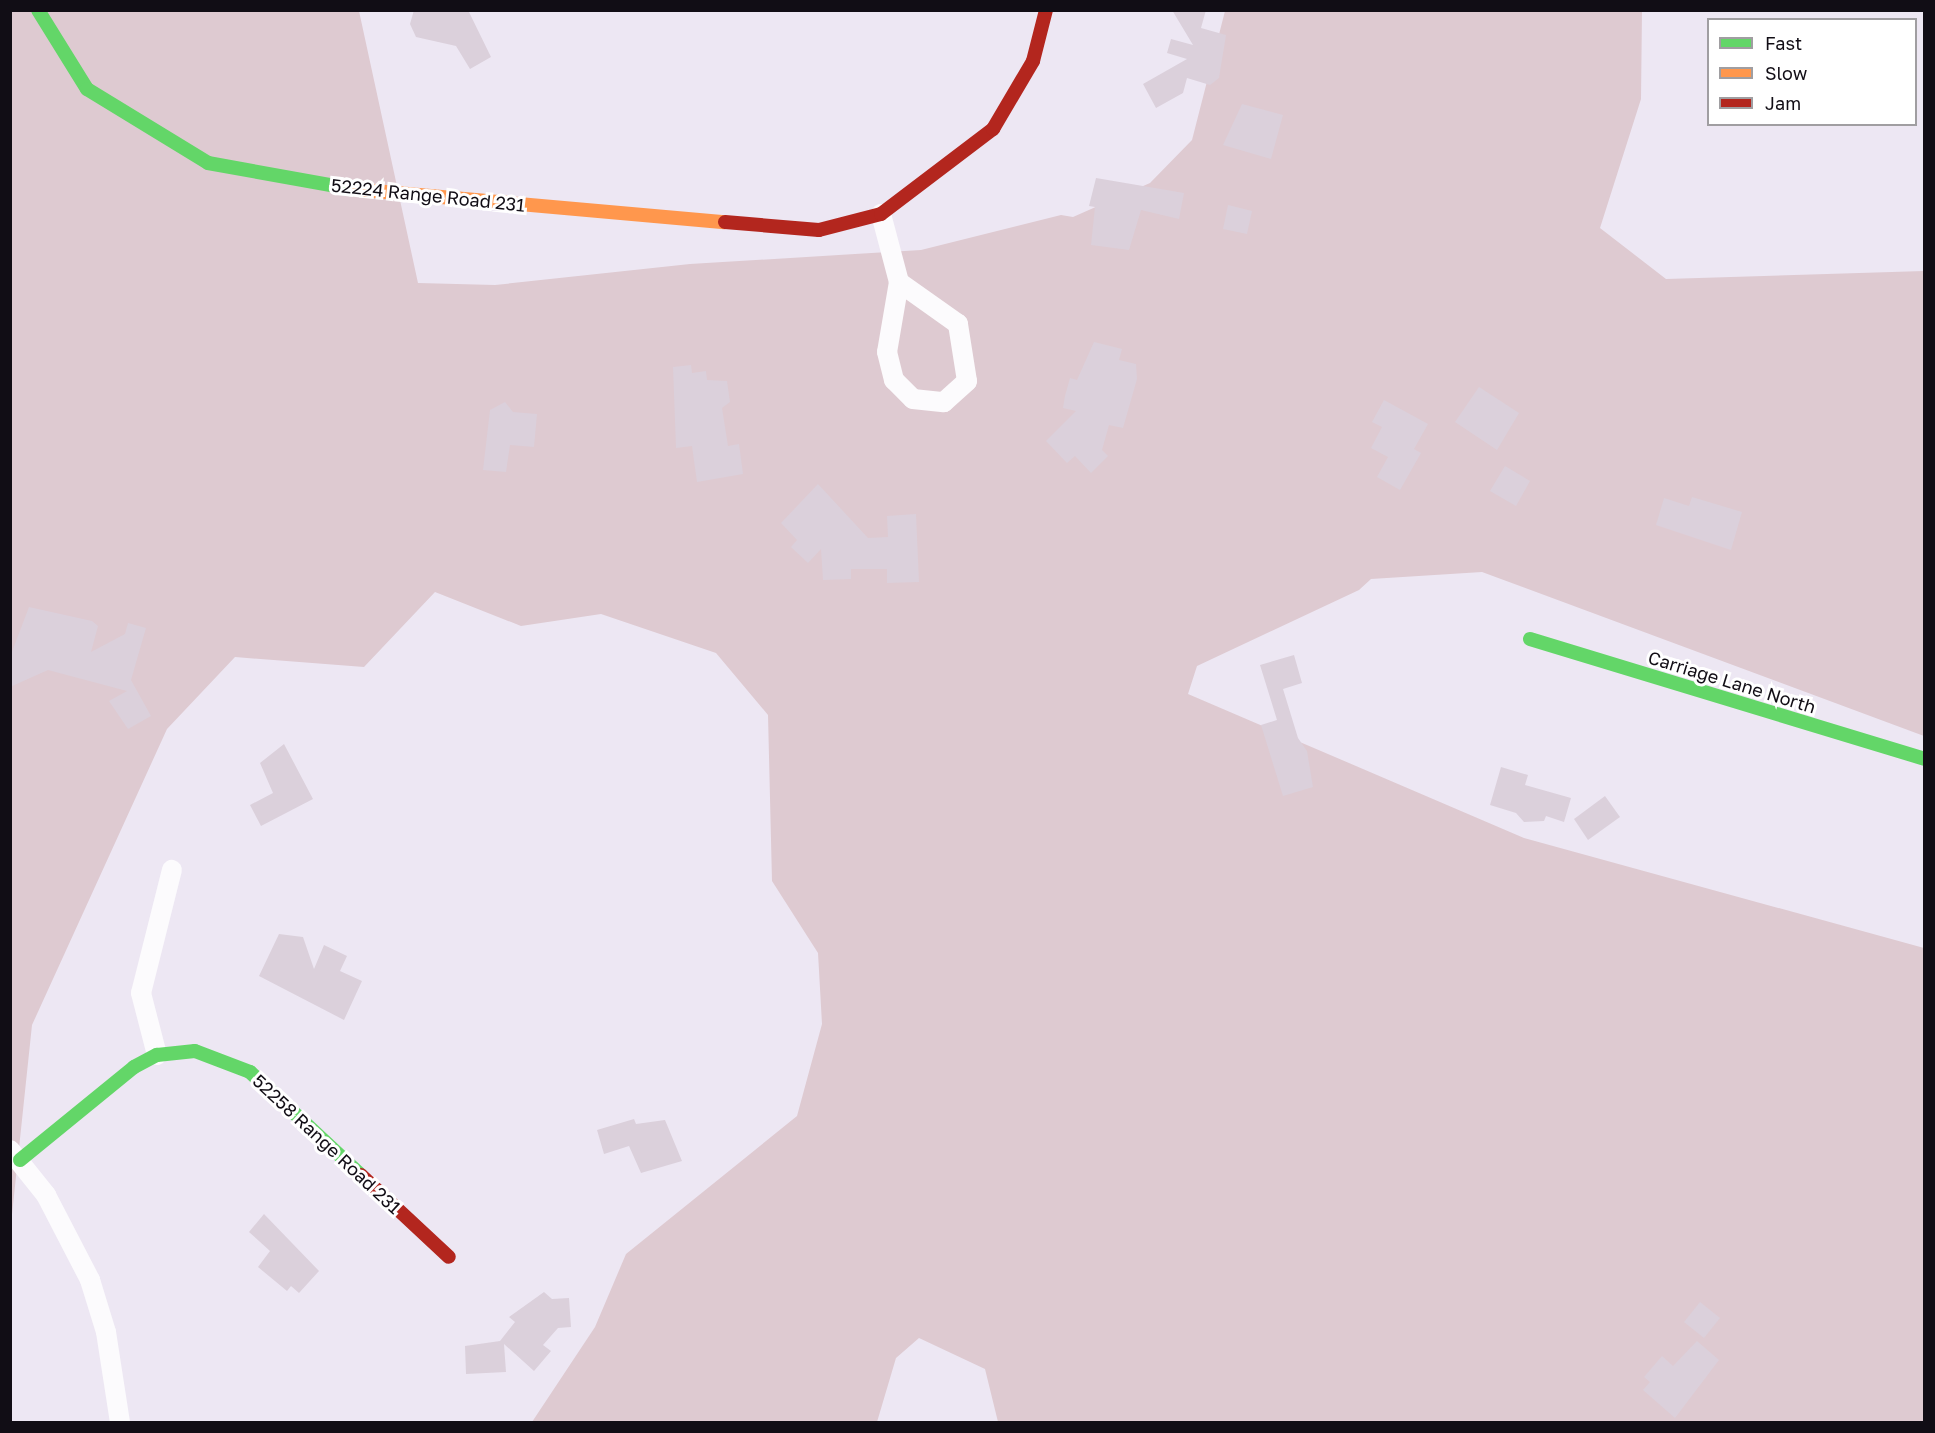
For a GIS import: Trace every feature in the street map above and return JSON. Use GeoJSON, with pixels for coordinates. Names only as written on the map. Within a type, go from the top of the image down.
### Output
{"type":"FeatureCollection","features":[{"type":"Feature","properties":{"kind":"street","name":"52224 Range Road 231"},"geometry":{"type":"LineString","coordinates":[[38,10],[87,89],[207,163],[363,191],[819,230],[881,214],[993,129],[1033,61],[1046,10]]}},
{"type":"Feature","properties":{"kind":"street"},"geometry":{"type":"LineString","coordinates":[[881,214],[899,282],[887,352],[894,380],[913,399],[944,402],[967,381],[958,324],[899,282]]}},
{"type":"Feature","properties":{"kind":"street","name":"Carriage Lane North"},"geometry":{"type":"LineString","coordinates":[[1530,639],[1924,759]]}},
{"type":"Feature","properties":{"kind":"street"},"geometry":{"type":"LineString","coordinates":[[120,1422],[106,1332],[90,1280],[46,1195],[15,1155],[157,1055],[141,993],[172,870]]}},
{"type":"Feature","properties":{"kind":"street","name":"52258 Range Road 231"},"geometry":{"type":"LineString","coordinates":[[157,1055],[195,1052],[250,1072],[449,1257]]}},
{"type":"Feature","properties":{"kind":"shaded area"},"geometry":{"type":"Polygon","coordinates":[[[11,11],[359,11],[418,283],[495,285],[690,264],[921,250],[1061,215],[1073,217],[1150,183],[1192,140],[1225,11],[1642,11],[1641,99],[1600,228],[1666,279],[1924,271],[1924,736],[1482,572],[1371,579],[1359,590],[1197,666],[1188,694],[1524,838],[1924,948],[1924,1422],[998,1422],[985,1369],[919,1338],[896,1358],[877,1422],[532,1422],[595,1327],[626,1254],[797,1116],[822,1024],[818,953],[772,881],[768,715],[716,653],[601,614],[521,626],[435,592],[364,667],[235,657],[167,729],[32,1025],[11,1224],[11,11]]]}},
{"type":"Feature","properties":{"kind":"building"},"geometry":{"type":"Polygon","coordinates":[[[414,10],[468,10],[491,57],[470,69],[456,46],[416,37],[410,24],[414,10]]]}},
{"type":"Feature","properties":{"kind":"building"},"geometry":{"type":"Polygon","coordinates":[[[1172,10],[1206,10],[1201,28],[1226,35],[1219,78],[1210,85],[1187,78],[1183,93],[1156,108],[1143,84],[1187,59],[1167,53],[1171,39],[1193,45],[1172,10]]]}},
{"type":"Feature","properties":{"kind":"building"},"geometry":{"type":"Polygon","coordinates":[[[1242,104],[1283,115],[1271,159],[1223,145],[1242,104]]]}},
{"type":"Feature","properties":{"kind":"building"},"geometry":{"type":"Polygon","coordinates":[[[1096,178],[1184,193],[1179,219],[1141,210],[1129,250],[1091,245],[1095,207],[1089,206],[1096,178]]]}},
{"type":"Feature","properties":{"kind":"building"},"geometry":{"type":"Polygon","coordinates":[[[1228,205],[1252,211],[1247,234],[1223,229],[1228,205]]]}},
{"type":"Feature","properties":{"kind":"building"},"geometry":{"type":"Polygon","coordinates":[[[1094,342],[1122,349],[1119,360],[1136,364],[1137,379],[1123,428],[1109,425],[1102,450],[1108,456],[1091,473],[1075,456],[1067,463],[1046,441],[1076,411],[1063,408],[1065,396],[1070,378],[1077,380],[1094,342]]]}},
{"type":"Feature","properties":{"kind":"building"},"geometry":{"type":"Polygon","coordinates":[[[691,365],[692,373],[706,371],[707,380],[727,381],[730,402],[722,408],[728,446],[739,444],[743,474],[697,482],[692,446],[676,448],[673,367],[691,365]]]}},
{"type":"Feature","properties":{"kind":"building"},"geometry":{"type":"Polygon","coordinates":[[[1479,387],[1519,413],[1497,450],[1455,422],[1479,387]]]}},
{"type":"Feature","properties":{"kind":"building"},"geometry":{"type":"Polygon","coordinates":[[[1384,400],[1428,424],[1414,449],[1421,453],[1400,490],[1377,477],[1388,457],[1371,448],[1382,427],[1372,422],[1384,400]]]}},
{"type":"Feature","properties":{"kind":"building"},"geometry":{"type":"Polygon","coordinates":[[[505,402],[513,412],[537,414],[534,447],[510,445],[506,472],[483,470],[490,410],[505,402]]]}},
{"type":"Feature","properties":{"kind":"building"},"geometry":{"type":"Polygon","coordinates":[[[1505,466],[1530,481],[1516,506],[1490,491],[1505,466]]]}},
{"type":"Feature","properties":{"kind":"building"},"geometry":{"type":"Polygon","coordinates":[[[818,484],[868,538],[888,537],[887,516],[916,514],[919,582],[887,583],[887,569],[851,569],[851,579],[823,580],[821,549],[808,563],[791,547],[797,540],[781,523],[818,484]]]}},
{"type":"Feature","properties":{"kind":"building"},"geometry":{"type":"Polygon","coordinates":[[[1692,497],[1742,512],[1731,550],[1656,525],[1664,498],[1689,506],[1692,497]]]}},
{"type":"Feature","properties":{"kind":"building"},"geometry":{"type":"Polygon","coordinates":[[[29,607],[92,621],[98,626],[91,652],[125,634],[128,623],[146,628],[131,680],[151,716],[128,729],[109,701],[127,691],[48,670],[10,687],[10,657],[29,607]]]}},
{"type":"Feature","properties":{"kind":"building"},"geometry":{"type":"Polygon","coordinates":[[[1294,655],[1302,683],[1283,689],[1298,738],[1307,751],[1313,787],[1283,796],[1261,725],[1277,720],[1260,665],[1294,655]]]}},
{"type":"Feature","properties":{"kind":"building"},"geometry":{"type":"Polygon","coordinates":[[[284,744],[313,799],[261,826],[250,805],[273,793],[260,763],[284,744]]]}},
{"type":"Feature","properties":{"kind":"building"},"geometry":{"type":"Polygon","coordinates":[[[1501,767],[1528,775],[1525,785],[1571,798],[1564,822],[1546,816],[1544,821],[1524,822],[1516,813],[1490,805],[1501,767]]]}},
{"type":"Feature","properties":{"kind":"building"},"geometry":{"type":"Polygon","coordinates":[[[1605,796],[1620,817],[1588,840],[1574,819],[1605,796]]]}},
{"type":"Feature","properties":{"kind":"building"},"geometry":{"type":"Polygon","coordinates":[[[279,934],[303,937],[314,969],[324,945],[347,956],[340,971],[362,981],[344,1020],[259,976],[279,934]]]}},
{"type":"Feature","properties":{"kind":"building"},"geometry":{"type":"Polygon","coordinates":[[[634,1119],[636,1124],[665,1120],[682,1161],[641,1173],[629,1146],[604,1154],[597,1130],[634,1119]]]}},
{"type":"Feature","properties":{"kind":"building"},"geometry":{"type":"Polygon","coordinates":[[[264,1214],[319,1271],[299,1293],[291,1286],[287,1291],[258,1267],[270,1251],[249,1232],[264,1214]]]}},
{"type":"Feature","properties":{"kind":"building"},"geometry":{"type":"Polygon","coordinates":[[[544,1292],[552,1299],[569,1298],[571,1327],[558,1328],[543,1345],[551,1351],[534,1371],[504,1344],[506,1372],[466,1374],[465,1346],[500,1341],[515,1322],[509,1317],[544,1292]]]}},
{"type":"Feature","properties":{"kind":"building"},"geometry":{"type":"Polygon","coordinates":[[[1700,1302],[1720,1318],[1704,1338],[1684,1322],[1700,1302]]]}},
{"type":"Feature","properties":{"kind":"building"},"geometry":{"type":"Polygon","coordinates":[[[1697,1341],[1719,1360],[1675,1418],[1643,1390],[1650,1382],[1644,1377],[1662,1356],[1673,1366],[1697,1341]]]}},
{"type":"Feature","properties":{"kind":"traffic: fast"},"geometry":{"type":"LineString","coordinates":[[38,10],[87,89],[208,163],[352,189]]}},
{"type":"Feature","properties":{"kind":"traffic: fast"},"geometry":{"type":"LineString","coordinates":[[1530,639],[1924,759]]}},
{"type":"Feature","properties":{"kind":"traffic: fast"},"geometry":{"type":"LineString","coordinates":[[20,1160],[134,1067],[157,1055],[195,1051],[250,1072],[361,1175]]}},
{"type":"Feature","properties":{"kind":"traffic: slow"},"geometry":{"type":"LineString","coordinates":[[352,189],[725,222]]}},
{"type":"Feature","properties":{"kind":"traffic: jam"},"geometry":{"type":"LineString","coordinates":[[725,222],[819,230],[881,214],[993,129],[1033,61],[1046,10]]}},
{"type":"Feature","properties":{"kind":"traffic: jam"},"geometry":{"type":"LineString","coordinates":[[361,1175],[449,1257]]}}]}
